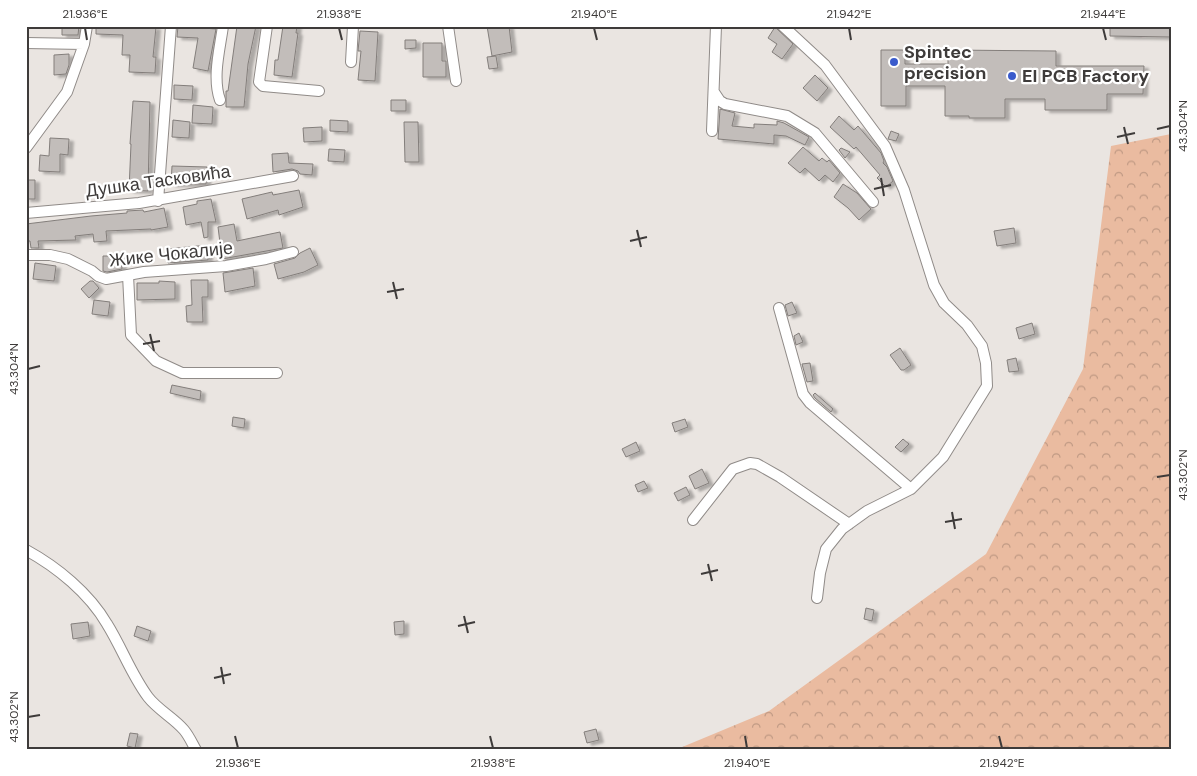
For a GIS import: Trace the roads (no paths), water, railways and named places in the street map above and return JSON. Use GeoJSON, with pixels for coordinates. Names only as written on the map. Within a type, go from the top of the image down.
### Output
{"type":"FeatureCollection","features":[{"type":"Feature","properties":{"kind":"street"},"geometry":{"type":"LineString","coordinates":[[26,148],[67,92],[84,44],[87,26]]}},
{"type":"Feature","properties":{"kind":"street"},"geometry":{"type":"LineString","coordinates":[[158,201],[171,26]]}},
{"type":"Feature","properties":{"kind":"street"},"geometry":{"type":"LineString","coordinates":[[220,100],[217,92],[217,77],[223,26]]}},
{"type":"Feature","properties":{"kind":"street"},"geometry":{"type":"LineString","coordinates":[[267,26],[260,82],[263,86],[319,91]]}},
{"type":"Feature","properties":{"kind":"street"},"geometry":{"type":"LineString","coordinates":[[351,62],[353,26]]}},
{"type":"Feature","properties":{"kind":"street"},"geometry":{"type":"LineString","coordinates":[[448,26],[456,81]]}},
{"type":"Feature","properties":{"kind":"street"},"geometry":{"type":"LineString","coordinates":[[712,131],[716,26]]}},
{"type":"Feature","properties":{"kind":"street"},"geometry":{"type":"LineString","coordinates":[[783,26],[825,65],[886,146],[904,190],[934,285],[944,303],[967,325],[982,346],[986,363],[987,386],[944,457],[911,489],[867,511],[842,529],[826,549],[820,573],[817,598]]}},
{"type":"Feature","properties":{"kind":"street"},"geometry":{"type":"LineString","coordinates":[[26,43],[84,44]]}},
{"type":"Feature","properties":{"kind":"street"},"geometry":{"type":"LineString","coordinates":[[714,92],[724,104],[787,116],[815,133],[873,202]]}},
{"type":"Feature","properties":{"kind":"street"},"geometry":{"type":"LineString","coordinates":[[26,134],[38,134]]}},
{"type":"Feature","properties":{"kind":"street","name":"Душка Тасковића"},"geometry":{"type":"LineString","coordinates":[[26,213],[158,201],[293,176]]}},
{"type":"Feature","properties":{"kind":"street","name":"Жике Чокалије"},"geometry":{"type":"LineString","coordinates":[[26,255],[50,255],[68,259],[106,279],[144,272],[226,266],[293,252]]}},
{"type":"Feature","properties":{"kind":"street"},"geometry":{"type":"LineString","coordinates":[[128,275],[131,335],[156,362],[182,373],[277,373]]}},
{"type":"Feature","properties":{"kind":"street"},"geometry":{"type":"LineString","coordinates":[[779,308],[803,394],[810,403],[911,489]]}},
{"type":"Feature","properties":{"kind":"street"},"geometry":{"type":"LineString","coordinates":[[693,520],[733,468],[750,463],[757,464],[780,477],[849,524]]}},
{"type":"Feature","properties":{"kind":"street"},"geometry":{"type":"LineString","coordinates":[[26,550],[39,557],[69,580],[89,600],[107,623],[134,676],[150,699],[185,731],[196,750]]}},
{"type":"Feature","properties":{"kind":"place","name":"Spintec precision"},"geometry":{"type":"Point","coordinates":[894,62]}},
{"type":"Feature","properties":{"kind":"place","name":"EI PCB Factory"},"geometry":{"type":"Point","coordinates":[1012,76]}}]}
